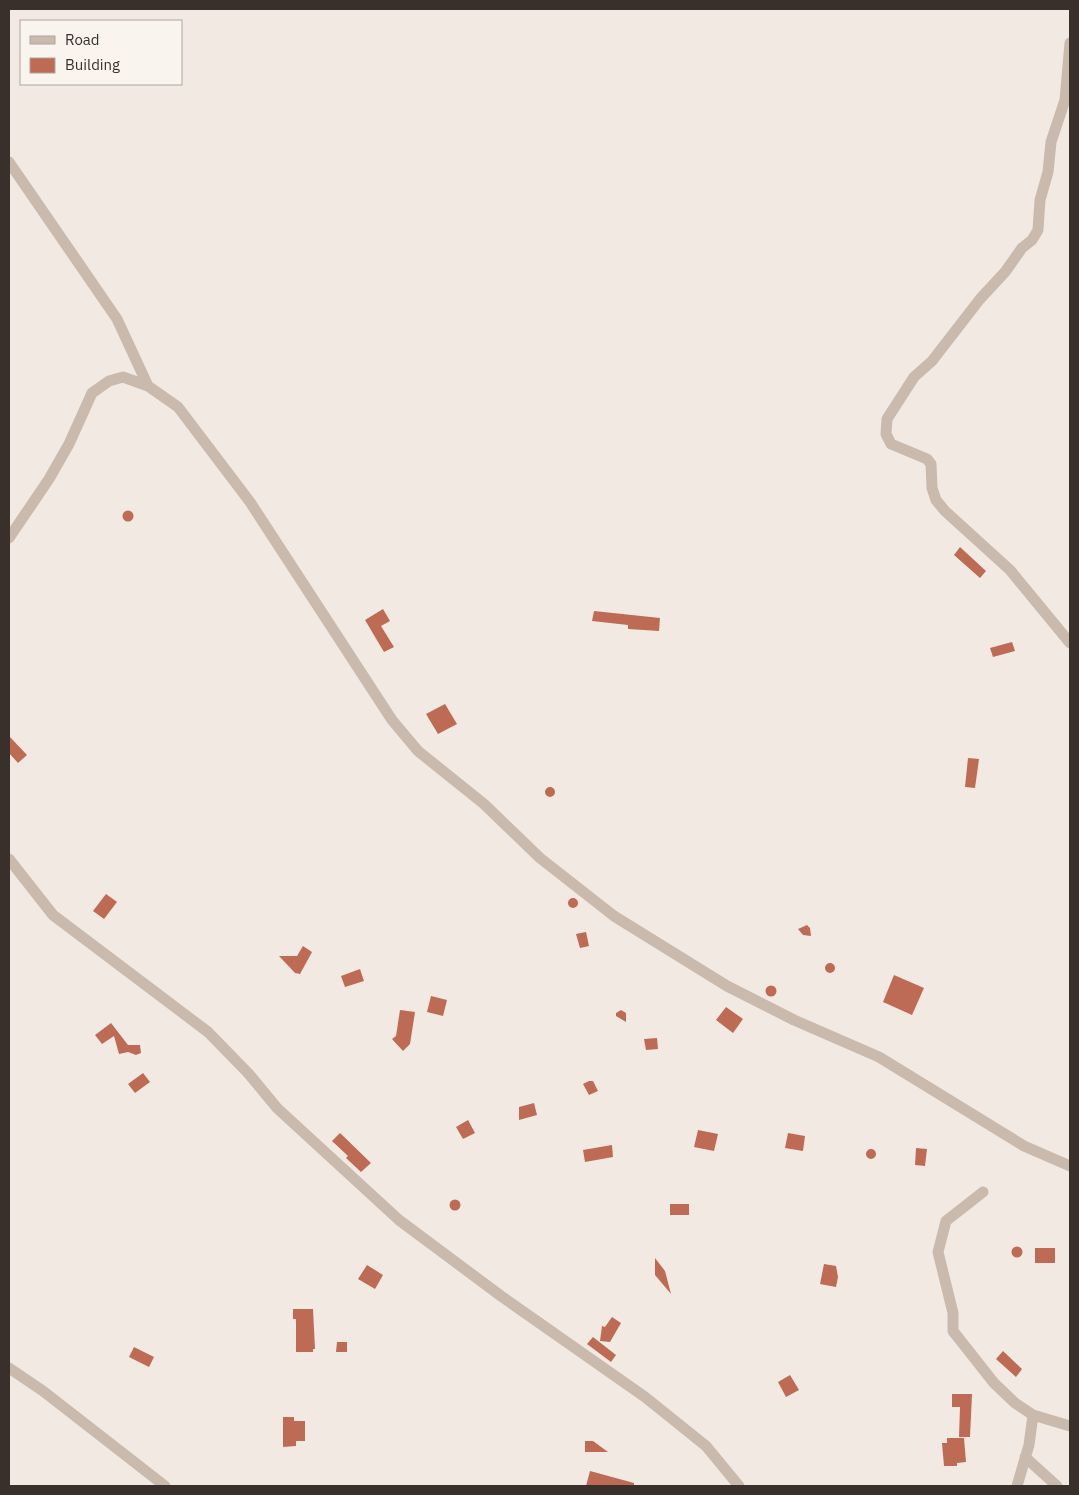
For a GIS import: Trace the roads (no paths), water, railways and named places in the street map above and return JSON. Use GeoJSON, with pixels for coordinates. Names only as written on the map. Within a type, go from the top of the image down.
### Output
{"type":"FeatureCollection","features":[{"type":"Feature","properties":{"kind":"street"},"geometry":{"type":"LineString","coordinates":[[1070,43],[1065,100],[1051,142],[1048,172],[1040,200],[1038,230],[1032,240],[1022,248],[932,361],[914,377],[886,419],[886,434],[891,444],[927,459],[931,464],[932,488],[936,500],[945,512],[1010,570],[1070,643]]}},
{"type":"Feature","properties":{"kind":"street"},"geometry":{"type":"LineString","coordinates":[[9,162],[117,320],[148,386]]}},
{"type":"Feature","properties":{"kind":"street"},"geometry":{"type":"LineString","coordinates":[[9,538],[49,480],[69,444],[92,393],[109,381],[123,377],[148,386],[178,407],[250,502],[392,720],[418,751],[484,804],[540,858],[614,916],[727,986],[794,1020],[879,1057],[1024,1146],[1070,1166]]}},
{"type":"Feature","properties":{"kind":"street"},"geometry":{"type":"LineString","coordinates":[[9,859],[53,915],[208,1032],[248,1073],[277,1108],[400,1220],[501,1296],[645,1397],[706,1446],[739,1486]]}},
{"type":"Feature","properties":{"kind":"street"},"geometry":{"type":"LineString","coordinates":[[984,1192],[946,1222],[938,1252],[953,1313],[953,1331],[994,1382],[1015,1403],[1033,1415],[1070,1426]]}},
{"type":"Feature","properties":{"kind":"street"},"geometry":{"type":"LineString","coordinates":[[9,1368],[43,1391],[161,1484],[170,1486]]}},
{"type":"Feature","properties":{"kind":"street"},"geometry":{"type":"LineString","coordinates":[[1017,1486],[1033,1415]]}},
{"type":"Feature","properties":{"kind":"street"},"geometry":{"type":"LineString","coordinates":[[1025,1457],[1057,1486]]}}]}
